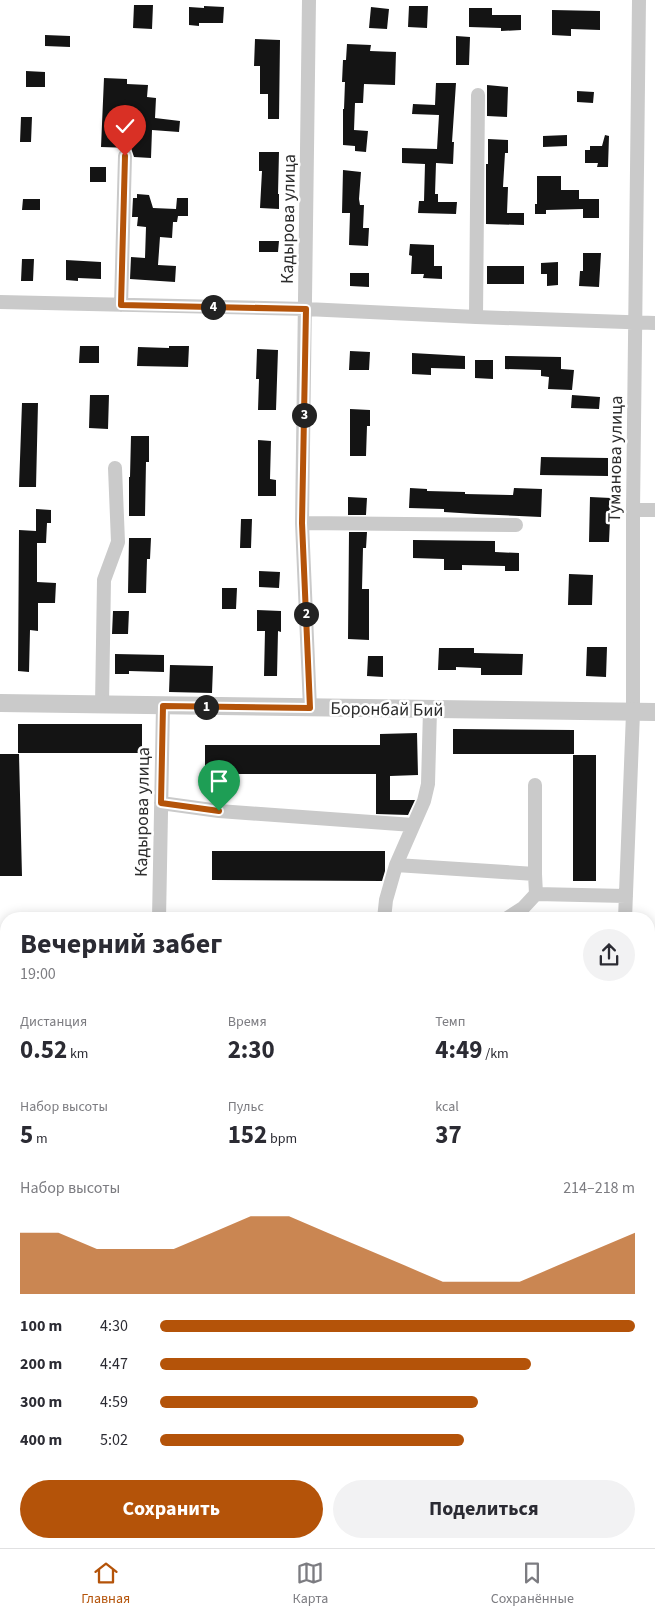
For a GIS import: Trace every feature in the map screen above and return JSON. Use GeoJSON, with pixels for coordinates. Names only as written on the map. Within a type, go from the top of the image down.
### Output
{"type":"FeatureCollection","features":[{"type":"Feature","properties":{"kind":"street","name":"Кадырова улица"},"geometry":{"type":"LineString","coordinates":[[309,0],[302,523],[310,708]]}},
{"type":"Feature","properties":{"kind":"street","name":"Туманова улица"},"geometry":{"type":"LineString","coordinates":[[625,912],[633,713],[633,510],[639,0]]}},
{"type":"Feature","properties":{"kind":"street"},"geometry":{"type":"LineString","coordinates":[[476,317],[478,95]]}},
{"type":"Feature","properties":{"kind":"street"},"geometry":{"type":"LineString","coordinates":[[121,305],[125,156]]}},
{"type":"Feature","properties":{"kind":"street"},"geometry":{"type":"LineString","coordinates":[[0,302],[306,309],[476,317],[655,322]]}},
{"type":"Feature","properties":{"kind":"street"},"geometry":{"type":"LineString","coordinates":[[102,705],[104,580],[118,542],[115,468]]}},
{"type":"Feature","properties":{"kind":"street"},"geometry":{"type":"LineString","coordinates":[[633,510],[655,510]]}},
{"type":"Feature","properties":{"kind":"street"},"geometry":{"type":"LineString","coordinates":[[302,523],[516,525]]}},
{"type":"Feature","properties":{"kind":"street","name":"Боронбай Бий"},"geometry":{"type":"LineString","coordinates":[[0,703],[655,712]]}},
{"type":"Feature","properties":{"kind":"street","name":"Кадырова улица"},"geometry":{"type":"LineString","coordinates":[[160,912],[163,706]]}},
{"type":"Feature","properties":{"kind":"street"},"geometry":{"type":"LineString","coordinates":[[385,912],[386,900],[396,865],[424,802],[428,784],[430,710]]}},
{"type":"Feature","properties":{"kind":"street"},"geometry":{"type":"LineString","coordinates":[[517,912],[536,894],[535,785]]}},
{"type":"Feature","properties":{"kind":"street"},"geometry":{"type":"LineString","coordinates":[[161,803],[219,811],[413,824]]}},
{"type":"Feature","properties":{"kind":"street"},"geometry":{"type":"LineString","coordinates":[[396,865],[535,874]]}},
{"type":"Feature","properties":{"kind":"street"},"geometry":{"type":"LineString","coordinates":[[536,894],[626,896]]}},
{"type":"Feature","properties":{"kind":"building"},"geometry":{"type":"Polygon","coordinates":[[[134,5],[153,5],[152,29],[133,28],[134,5]]]}},
{"type":"Feature","properties":{"kind":"building"},"geometry":{"type":"Polygon","coordinates":[[[204,6],[224,7],[223,23],[199,23],[199,26],[189,25],[189,7],[204,8],[204,6]]]}},
{"type":"Feature","properties":{"kind":"building"},"geometry":{"type":"Polygon","coordinates":[[[409,6],[428,6],[427,28],[408,27],[409,6]]]}},
{"type":"Feature","properties":{"kind":"building"},"geometry":{"type":"Polygon","coordinates":[[[371,7],[389,9],[387,29],[369,28],[371,7]]]}},
{"type":"Feature","properties":{"kind":"building"},"geometry":{"type":"Polygon","coordinates":[[[469,8],[492,8],[492,15],[521,15],[521,30],[501,31],[501,28],[469,27],[469,8]]]}},
{"type":"Feature","properties":{"kind":"building"},"geometry":{"type":"Polygon","coordinates":[[[552,10],[600,11],[600,30],[571,29],[571,36],[552,35],[552,10]]]}},
{"type":"Feature","properties":{"kind":"building"},"geometry":{"type":"Polygon","coordinates":[[[45,35],[70,36],[70,47],[45,46],[45,35]]]}},
{"type":"Feature","properties":{"kind":"building"},"geometry":{"type":"Polygon","coordinates":[[[456,36],[470,37],[469,65],[456,65],[456,36]]]}},
{"type":"Feature","properties":{"kind":"building"},"geometry":{"type":"Polygon","coordinates":[[[255,39],[280,40],[279,119],[268,119],[268,94],[260,94],[260,66],[254,66],[255,39]]]}},
{"type":"Feature","properties":{"kind":"building"},"geometry":{"type":"Polygon","coordinates":[[[347,44],[371,45],[370,51],[396,52],[395,85],[364,84],[363,103],[355,103],[354,130],[368,131],[366,152],[355,151],[355,146],[343,145],[345,82],[342,82],[343,60],[346,60],[347,44]]]}},
{"type":"Feature","properties":{"kind":"building"},"geometry":{"type":"Polygon","coordinates":[[[26,71],[45,72],[45,87],[26,87],[26,71]]]}},
{"type":"Feature","properties":{"kind":"building"},"geometry":{"type":"Polygon","coordinates":[[[104,78],[127,79],[127,84],[148,85],[147,97],[156,98],[155,118],[180,121],[179,132],[152,130],[151,158],[134,157],[131,148],[101,147],[104,78]]]}},
{"type":"Feature","properties":{"kind":"building"},"geometry":{"type":"Polygon","coordinates":[[[436,83],[456,83],[452,142],[454,142],[453,164],[436,163],[435,194],[438,194],[438,202],[457,202],[456,214],[418,213],[419,201],[424,201],[425,164],[402,163],[402,148],[437,149],[439,115],[412,114],[413,104],[435,105],[436,83]]]}},
{"type":"Feature","properties":{"kind":"building"},"geometry":{"type":"Polygon","coordinates":[[[487,85],[508,87],[507,117],[487,116],[487,85]]]}},
{"type":"Feature","properties":{"kind":"building"},"geometry":{"type":"Polygon","coordinates":[[[577,91],[594,92],[593,103],[577,102],[577,91]]]}},
{"type":"Feature","properties":{"kind":"building"},"geometry":{"type":"Polygon","coordinates":[[[21,117],[32,117],[31,142],[20,142],[21,117]]]}},
{"type":"Feature","properties":{"kind":"building"},"geometry":{"type":"Polygon","coordinates":[[[567,135],[567,146],[543,147],[543,136],[567,135]]]}},
{"type":"Feature","properties":{"kind":"building"},"geometry":{"type":"Polygon","coordinates":[[[605,135],[609,136],[608,167],[597,167],[598,163],[585,163],[585,150],[590,150],[590,146],[602,146],[605,135]]]}},
{"type":"Feature","properties":{"kind":"building"},"geometry":{"type":"Polygon","coordinates":[[[488,139],[508,140],[508,153],[505,153],[503,187],[508,187],[507,213],[524,213],[524,225],[486,224],[488,139]]]}},
{"type":"Feature","properties":{"kind":"building"},"geometry":{"type":"Polygon","coordinates":[[[259,152],[279,152],[279,209],[260,208],[262,171],[259,171],[259,152]]]}},
{"type":"Feature","properties":{"kind":"building"},"geometry":{"type":"Polygon","coordinates":[[[90,167],[106,167],[106,182],[90,182],[90,167]]]}},
{"type":"Feature","properties":{"kind":"building"},"geometry":{"type":"Polygon","coordinates":[[[343,170],[361,172],[359,199],[360,205],[364,205],[363,228],[369,228],[368,246],[349,245],[350,213],[342,213],[343,170]]]}},
{"type":"Feature","properties":{"kind":"building"},"geometry":{"type":"Polygon","coordinates":[[[537,176],[561,176],[561,190],[579,190],[579,199],[599,199],[599,218],[583,218],[583,209],[546,210],[546,214],[535,214],[537,176]]]}},
{"type":"Feature","properties":{"kind":"building"},"geometry":{"type":"Polygon","coordinates":[[[137,194],[149,195],[153,208],[176,209],[177,198],[188,198],[188,216],[178,216],[177,222],[173,222],[172,238],[160,237],[158,265],[176,266],[175,282],[130,279],[131,257],[145,258],[146,227],[137,226],[138,217],[132,217],[133,198],[137,198],[137,194]]]}},
{"type":"Feature","properties":{"kind":"building"},"geometry":{"type":"Polygon","coordinates":[[[23,199],[40,199],[40,210],[22,210],[23,199]]]}},
{"type":"Feature","properties":{"kind":"building"},"geometry":{"type":"Polygon","coordinates":[[[259,241],[279,241],[278,252],[259,252],[259,241]]]}},
{"type":"Feature","properties":{"kind":"building"},"geometry":{"type":"Polygon","coordinates":[[[410,244],[434,245],[434,266],[442,266],[442,279],[423,278],[424,274],[411,274],[412,256],[409,255],[410,244]]]}},
{"type":"Feature","properties":{"kind":"building"},"geometry":{"type":"Polygon","coordinates":[[[583,253],[601,253],[599,287],[579,286],[580,271],[583,271],[583,253]]]}},
{"type":"Feature","properties":{"kind":"building"},"geometry":{"type":"Polygon","coordinates":[[[22,259],[34,259],[33,281],[21,281],[22,259]]]}},
{"type":"Feature","properties":{"kind":"building"},"geometry":{"type":"Polygon","coordinates":[[[66,260],[101,262],[101,279],[78,278],[78,281],[66,280],[66,260]]]}},
{"type":"Feature","properties":{"kind":"building"},"geometry":{"type":"Polygon","coordinates":[[[558,262],[558,285],[547,286],[547,274],[541,274],[541,263],[558,262]]]}},
{"type":"Feature","properties":{"kind":"building"},"geometry":{"type":"Polygon","coordinates":[[[487,266],[524,266],[524,284],[487,284],[487,266]]]}},
{"type":"Feature","properties":{"kind":"building"},"geometry":{"type":"Polygon","coordinates":[[[350,273],[369,273],[369,287],[350,286],[350,273]]]}},
{"type":"Feature","properties":{"kind":"building"},"geometry":{"type":"Polygon","coordinates":[[[80,346],[99,346],[99,363],[79,363],[80,346]]]}},
{"type":"Feature","properties":{"kind":"building"},"geometry":{"type":"Polygon","coordinates":[[[169,346],[189,346],[188,367],[137,366],[138,347],[169,348],[169,346]]]}},
{"type":"Feature","properties":{"kind":"building"},"geometry":{"type":"Polygon","coordinates":[[[257,349],[278,350],[276,410],[258,410],[259,379],[256,379],[257,349]]]}},
{"type":"Feature","properties":{"kind":"building"},"geometry":{"type":"Polygon","coordinates":[[[350,351],[370,352],[369,370],[349,370],[350,351]]]}},
{"type":"Feature","properties":{"kind":"building"},"geometry":{"type":"Polygon","coordinates":[[[412,353],[465,356],[465,369],[431,368],[431,375],[412,374],[412,353]]]}},
{"type":"Feature","properties":{"kind":"building"},"geometry":{"type":"Polygon","coordinates":[[[505,356],[561,357],[561,369],[574,370],[572,390],[548,389],[549,377],[541,376],[541,370],[505,369],[505,356]]]}},
{"type":"Feature","properties":{"kind":"building"},"geometry":{"type":"Polygon","coordinates":[[[475,360],[493,360],[493,379],[475,378],[475,360]]]}},
{"type":"Feature","properties":{"kind":"building"},"geometry":{"type":"Polygon","coordinates":[[[90,395],[109,395],[108,429],[89,428],[90,395]]]}},
{"type":"Feature","properties":{"kind":"building"},"geometry":{"type":"Polygon","coordinates":[[[572,395],[600,397],[599,409],[571,408],[572,395]]]}},
{"type":"Feature","properties":{"kind":"building"},"geometry":{"type":"Polygon","coordinates":[[[22,403],[38,403],[36,487],[19,487],[22,403]]]}},
{"type":"Feature","properties":{"kind":"building"},"geometry":{"type":"Polygon","coordinates":[[[350,409],[370,410],[370,426],[367,426],[366,456],[350,456],[350,409]]]}},
{"type":"Feature","properties":{"kind":"building"},"geometry":{"type":"Polygon","coordinates":[[[131,436],[149,436],[149,462],[146,462],[145,516],[129,516],[131,436]]]}},
{"type":"Feature","properties":{"kind":"building"},"geometry":{"type":"Polygon","coordinates":[[[258,440],[271,441],[270,479],[276,480],[276,496],[258,496],[258,440]]]}},
{"type":"Feature","properties":{"kind":"building"},"geometry":{"type":"Polygon","coordinates":[[[541,457],[608,458],[608,476],[540,475],[541,457]]]}},
{"type":"Feature","properties":{"kind":"building"},"geometry":{"type":"Polygon","coordinates":[[[410,488],[427,489],[427,491],[465,492],[465,494],[513,495],[514,488],[542,489],[541,517],[444,512],[444,509],[409,508],[410,488]]]}},
{"type":"Feature","properties":{"kind":"building"},"geometry":{"type":"Polygon","coordinates":[[[348,497],[367,498],[366,515],[348,515],[348,497]]]}},
{"type":"Feature","properties":{"kind":"building"},"geometry":{"type":"Polygon","coordinates":[[[590,497],[611,498],[609,542],[589,542],[590,497]]]}},
{"type":"Feature","properties":{"kind":"building"},"geometry":{"type":"Polygon","coordinates":[[[36,509],[51,510],[51,523],[47,523],[46,543],[37,543],[37,582],[56,583],[55,603],[38,603],[38,631],[30,630],[29,672],[18,671],[19,530],[36,531],[36,509]]]}},
{"type":"Feature","properties":{"kind":"building"},"geometry":{"type":"Polygon","coordinates":[[[241,519],[252,519],[251,548],[240,548],[241,519]]]}},
{"type":"Feature","properties":{"kind":"building"},"geometry":{"type":"Polygon","coordinates":[[[349,532],[367,532],[366,548],[363,548],[362,589],[369,589],[369,640],[348,639],[349,532]]]}},
{"type":"Feature","properties":{"kind":"building"},"geometry":{"type":"Polygon","coordinates":[[[129,538],[151,538],[150,559],[147,559],[146,593],[128,593],[129,538]]]}},
{"type":"Feature","properties":{"kind":"building"},"geometry":{"type":"Polygon","coordinates":[[[413,540],[495,541],[495,552],[519,553],[519,571],[505,571],[505,566],[462,565],[462,570],[444,570],[444,559],[413,558],[413,540]]]}},
{"type":"Feature","properties":{"kind":"building"},"geometry":{"type":"Polygon","coordinates":[[[259,571],[280,572],[279,588],[259,587],[259,571]]]}},
{"type":"Feature","properties":{"kind":"building"},"geometry":{"type":"Polygon","coordinates":[[[569,574],[593,575],[592,605],[568,605],[569,574]]]}},
{"type":"Feature","properties":{"kind":"building"},"geometry":{"type":"Polygon","coordinates":[[[222,588],[237,588],[236,609],[222,609],[222,588]]]}},
{"type":"Feature","properties":{"kind":"building"},"geometry":{"type":"Polygon","coordinates":[[[257,610],[281,611],[281,632],[278,631],[277,676],[264,676],[265,631],[257,631],[257,610]]]}},
{"type":"Feature","properties":{"kind":"building"},"geometry":{"type":"Polygon","coordinates":[[[113,611],[129,611],[128,634],[112,634],[113,611]]]}},
{"type":"Feature","properties":{"kind":"building"},"geometry":{"type":"Polygon","coordinates":[[[587,647],[607,647],[606,677],[586,676],[587,647]]]}},
{"type":"Feature","properties":{"kind":"building"},"geometry":{"type":"Polygon","coordinates":[[[439,648],[474,648],[474,653],[523,654],[522,675],[481,675],[481,668],[456,667],[456,670],[438,670],[439,648]]]}},
{"type":"Feature","properties":{"kind":"building"},"geometry":{"type":"Polygon","coordinates":[[[115,654],[164,655],[164,672],[129,671],[129,674],[115,674],[115,654]]]}},
{"type":"Feature","properties":{"kind":"building"},"geometry":{"type":"Polygon","coordinates":[[[368,656],[383,656],[383,677],[367,676],[368,656]]]}},
{"type":"Feature","properties":{"kind":"building"},"geometry":{"type":"Polygon","coordinates":[[[170,665],[213,666],[212,693],[169,692],[170,665]]]}},
{"type":"Feature","properties":{"kind":"building"},"geometry":{"type":"Polygon","coordinates":[[[18,724],[142,724],[142,753],[18,753],[18,724]]]}},
{"type":"Feature","properties":{"kind":"building"},"geometry":{"type":"Polygon","coordinates":[[[453,729],[574,730],[574,754],[453,754],[453,729]]]}},
{"type":"Feature","properties":{"kind":"building"},"geometry":{"type":"Polygon","coordinates":[[[417,733],[418,775],[390,776],[390,800],[415,800],[408,815],[376,814],[376,774],[205,774],[205,745],[380,745],[380,734],[417,733]]]}},
{"type":"Feature","properties":{"kind":"building"},"geometry":{"type":"Polygon","coordinates":[[[0,754],[19,754],[22,876],[0,876],[0,754]]]}},
{"type":"Feature","properties":{"kind":"building"},"geometry":{"type":"Polygon","coordinates":[[[573,755],[596,755],[596,881],[573,881],[573,755]]]}},
{"type":"Feature","properties":{"kind":"building"},"geometry":{"type":"Polygon","coordinates":[[[212,851],[385,851],[385,871],[382,881],[212,880],[212,851]]]}},
{"type":"Feature","properties":{"kind":"route"},"geometry":{"type":"LineString","coordinates":[[125,156],[121,305],[306,309],[302,523],[310,708],[163,706],[161,803],[219,811]]}}]}
